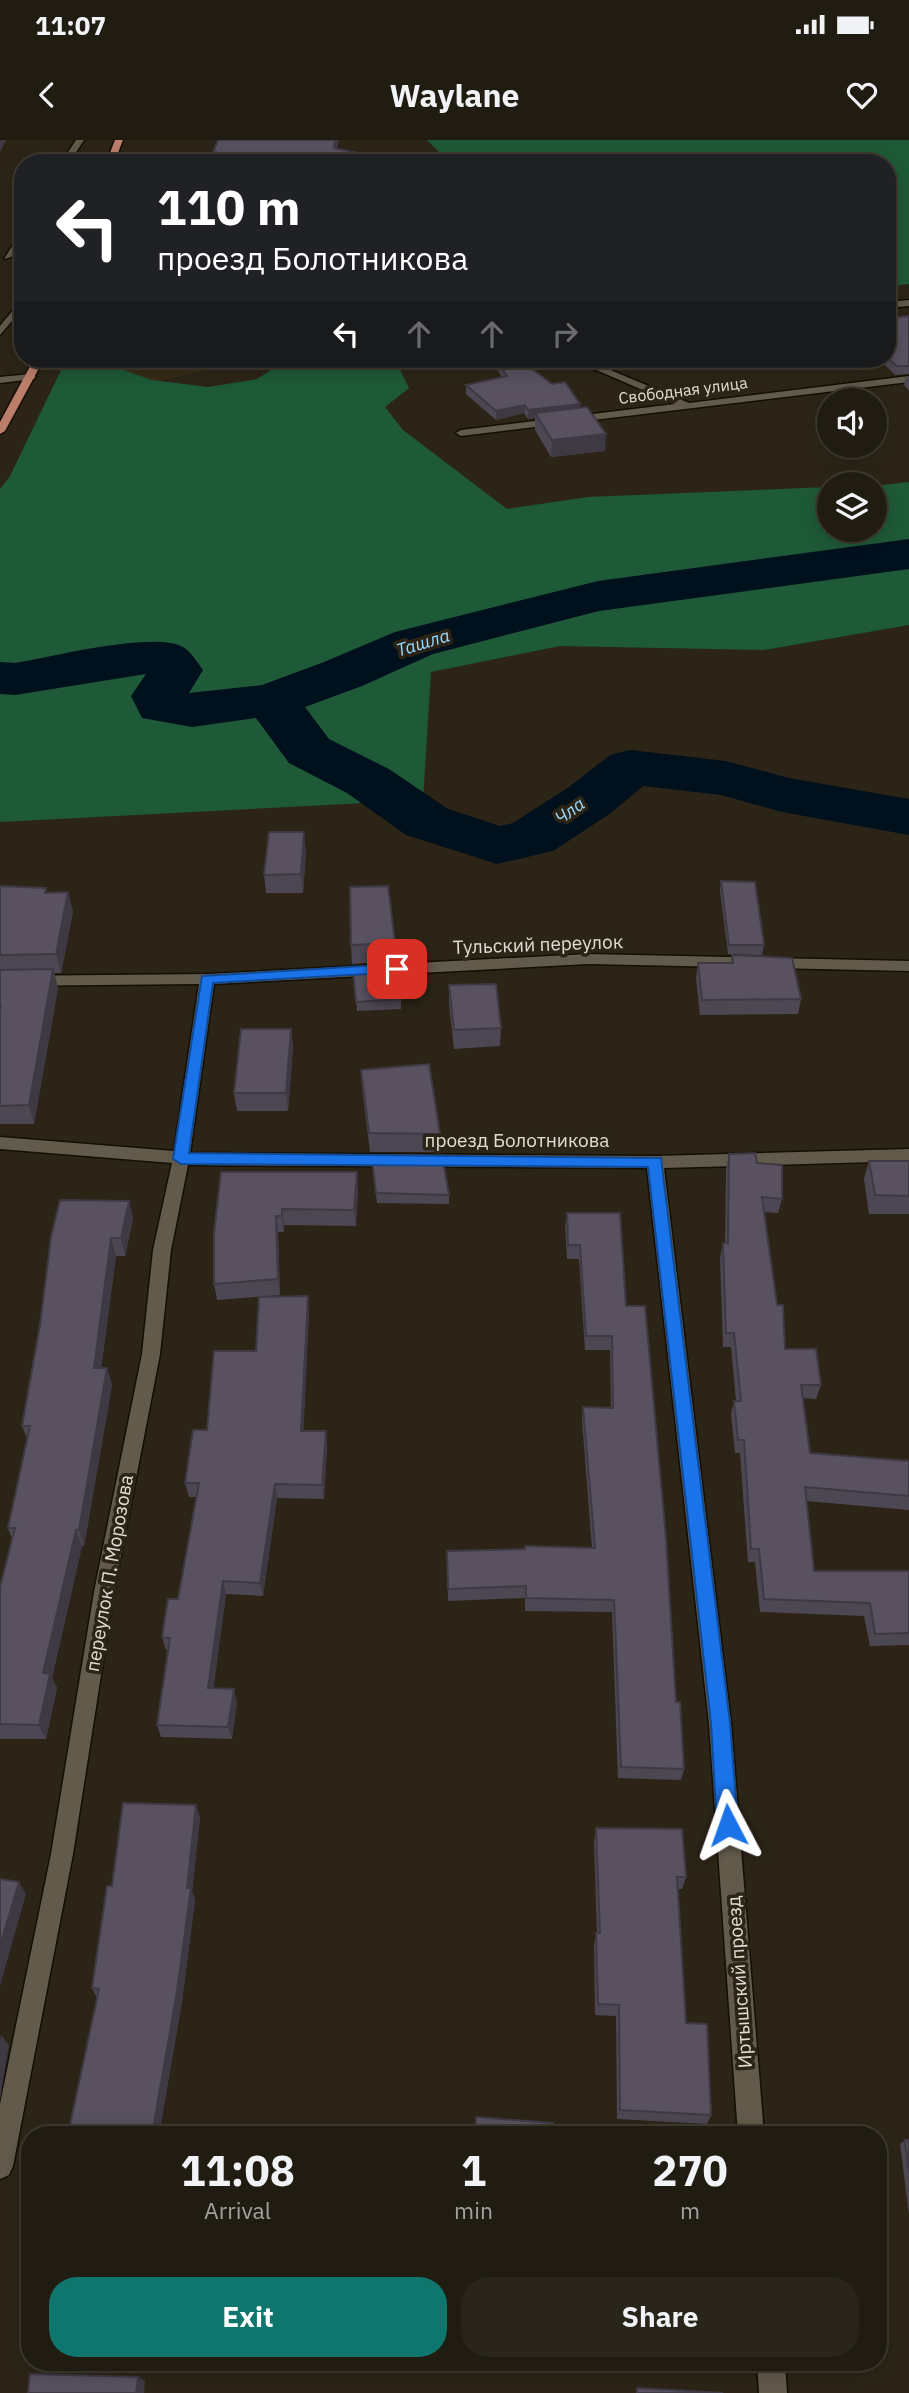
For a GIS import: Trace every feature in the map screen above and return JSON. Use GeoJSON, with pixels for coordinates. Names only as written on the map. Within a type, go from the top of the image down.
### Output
{"type":"FeatureCollection","features":[{"type":"Feature","properties":{"kind":"main road"},"geometry":{"type":"LineString","coordinates":[[0,431],[35,368]]}},
{"type":"Feature","properties":{"kind":"street"},"geometry":{"type":"LineString","coordinates":[[3,257],[14,242]]}},
{"type":"Feature","properties":{"kind":"street"},"geometry":{"type":"LineString","coordinates":[[0,332],[14,313]]}},
{"type":"Feature","properties":{"kind":"street"},"geometry":{"type":"LineString","coordinates":[[597,368],[687,406]]}},
{"type":"Feature","properties":{"kind":"street"},"geometry":{"type":"LineString","coordinates":[[0,380],[31,377]]}},
{"type":"Feature","properties":{"kind":"street","name":"Свободная улица"},"geometry":{"type":"LineString","coordinates":[[461,433],[909,379]]}},
{"type":"Feature","properties":{"kind":"street","name":"Тульский переулок"},"geometry":{"type":"LineString","coordinates":[[0,981],[207,979],[588,959],[909,966]]}},
{"type":"Feature","properties":{"kind":"street","name":"переулок П. Морозова"},"geometry":{"type":"LineString","coordinates":[[0,2166],[62,1854],[104,1592],[151,1354],[162,1250],[181,1159],[207,979]]}},
{"type":"Feature","properties":{"kind":"street","name":"проезд Болотникова"},"geometry":{"type":"LineString","coordinates":[[0,1143],[181,1159],[655,1162],[909,1155]]}},
{"type":"Feature","properties":{"kind":"street","name":"Иртышский проезд"},"geometry":{"type":"LineString","coordinates":[[655,1162],[720,1723],[750,2126]]}},
{"type":"Feature","properties":{"kind":"street"},"geometry":{"type":"LineString","coordinates":[[772,2371],[774,2393]]}},
{"type":"Feature","properties":{"kind":"shaded area"},"geometry":{"type":"Polygon","coordinates":[[[105,368],[216,368],[152,383],[105,368]]]}},
{"type":"Feature","properties":{"kind":"green space"},"geometry":{"type":"Polygon","coordinates":[[[427,140],[909,140],[909,284],[896,286],[896,154],[441,154],[427,140]]]}},
{"type":"Feature","properties":{"kind":"green space"},"geometry":{"type":"Polygon","coordinates":[[[62,368],[118,368],[152,380],[208,387],[257,379],[274,368],[399,368],[409,388],[385,407],[403,430],[507,509],[588,497],[817,487],[817,542],[887,542],[887,485],[909,482],[909,625],[764,650],[560,646],[431,672],[423,800],[0,822],[0,489],[10,476],[62,368]]]}},
{"type":"Feature","properties":{"kind":"building"},"geometry":{"type":"Polygon","coordinates":[[[218,140],[335,140],[334,148],[364,154],[222,154],[213,152],[218,140]]]}},
{"type":"Feature","properties":{"kind":"building"},"geometry":{"type":"Polygon","coordinates":[[[909,316],[909,366],[896,365],[896,317],[909,316]]]}},
{"type":"Feature","properties":{"kind":"building"},"geometry":{"type":"Polygon","coordinates":[[[502,368],[531,368],[552,384],[565,382],[580,404],[528,410],[525,405],[496,411],[466,385],[507,376],[502,368]]]}},
{"type":"Feature","properties":{"kind":"building"},"geometry":{"type":"Polygon","coordinates":[[[587,407],[606,434],[552,440],[535,413],[587,407]]]}},
{"type":"Feature","properties":{"kind":"building"},"geometry":{"type":"Polygon","coordinates":[[[269,832],[304,832],[301,874],[264,875],[269,832]]]}},
{"type":"Feature","properties":{"kind":"building"},"geometry":{"type":"Polygon","coordinates":[[[721,881],[755,882],[764,945],[729,945],[721,881]]]}},
{"type":"Feature","properties":{"kind":"building"},"geometry":{"type":"Polygon","coordinates":[[[0,886],[46,888],[45,893],[68,892],[56,954],[0,955],[0,886]]]}},
{"type":"Feature","properties":{"kind":"building"},"geometry":{"type":"Polygon","coordinates":[[[388,886],[395,943],[351,945],[350,887],[388,886]]]}},
{"type":"Feature","properties":{"kind":"building"},"geometry":{"type":"Polygon","coordinates":[[[732,955],[792,958],[801,999],[702,1000],[698,963],[733,963],[732,955]]]}},
{"type":"Feature","properties":{"kind":"building"},"geometry":{"type":"Polygon","coordinates":[[[397,967],[401,999],[356,1002],[353,969],[397,967]]]}},
{"type":"Feature","properties":{"kind":"building"},"geometry":{"type":"Polygon","coordinates":[[[53,969],[29,1105],[0,1106],[0,970],[53,969]]]}},
{"type":"Feature","properties":{"kind":"building"},"geometry":{"type":"Polygon","coordinates":[[[496,984],[501,1028],[454,1030],[449,985],[496,984]]]}},
{"type":"Feature","properties":{"kind":"building"},"geometry":{"type":"Polygon","coordinates":[[[241,1029],[291,1029],[286,1093],[234,1093],[241,1029]]]}},
{"type":"Feature","properties":{"kind":"building"},"geometry":{"type":"Polygon","coordinates":[[[429,1064],[440,1134],[369,1133],[361,1070],[429,1064]]]}},
{"type":"Feature","properties":{"kind":"building"},"geometry":{"type":"Polygon","coordinates":[[[755,1153],[757,1163],[782,1165],[782,1199],[762,1197],[777,1305],[783,1305],[785,1349],[816,1349],[821,1385],[801,1385],[810,1453],[909,1461],[909,1496],[805,1487],[814,1571],[909,1571],[909,1633],[875,1634],[870,1603],[764,1599],[759,1549],[751,1549],[744,1440],[738,1440],[734,1401],[741,1401],[734,1333],[726,1333],[723,1243],[728,1243],[729,1154],[755,1153]]]}},
{"type":"Feature","properties":{"kind":"building"},"geometry":{"type":"Polygon","coordinates":[[[372,1159],[443,1160],[449,1195],[376,1193],[372,1159]]]}},
{"type":"Feature","properties":{"kind":"building"},"geometry":{"type":"Polygon","coordinates":[[[869,1161],[909,1161],[909,1196],[875,1195],[869,1161]]]}},
{"type":"Feature","properties":{"kind":"building"},"geometry":{"type":"Polygon","coordinates":[[[221,1172],[357,1172],[354,1210],[282,1209],[282,1216],[276,1216],[278,1279],[214,1284],[214,1233],[221,1172]]]}},
{"type":"Feature","properties":{"kind":"building"},"geometry":{"type":"Polygon","coordinates":[[[60,1200],[129,1201],[121,1238],[111,1238],[94,1368],[107,1368],[79,1530],[76,1530],[43,1673],[50,1674],[39,1725],[0,1724],[0,1587],[15,1528],[8,1528],[30,1426],[22,1426],[40,1325],[51,1237],[60,1200]]]}},
{"type":"Feature","properties":{"kind":"building"},"geometry":{"type":"Polygon","coordinates":[[[567,1213],[620,1213],[626,1306],[645,1306],[666,1539],[676,1702],[680,1702],[684,1769],[621,1767],[614,1600],[526,1598],[526,1586],[448,1589],[447,1551],[525,1549],[525,1546],[595,1548],[583,1407],[613,1408],[612,1336],[586,1336],[580,1245],[568,1245],[567,1213]]]}},
{"type":"Feature","properties":{"kind":"building"},"geometry":{"type":"Polygon","coordinates":[[[308,1296],[301,1431],[326,1431],[322,1485],[275,1484],[260,1583],[223,1581],[208,1688],[234,1689],[228,1727],[157,1725],[170,1638],[162,1637],[168,1599],[178,1599],[199,1483],[185,1483],[193,1430],[207,1430],[214,1351],[256,1351],[259,1297],[308,1296]]]}},
{"type":"Feature","properties":{"kind":"building"},"geometry":{"type":"Polygon","coordinates":[[[123,1803],[196,1805],[187,1888],[191,1888],[177,1991],[154,2126],[70,2125],[99,1989],[92,1988],[107,1886],[112,1886],[123,1803]]]}},
{"type":"Feature","properties":{"kind":"building"},"geometry":{"type":"Polygon","coordinates":[[[596,1828],[682,1829],[686,1877],[677,1877],[686,2023],[707,2024],[711,2115],[620,2110],[619,2005],[598,2004],[596,1933],[600,1933],[596,1828]]]}},
{"type":"Feature","properties":{"kind":"building"},"geometry":{"type":"Polygon","coordinates":[[[0,1879],[19,1882],[0,1946],[0,1879]]]}},
{"type":"Feature","properties":{"kind":"building"},"geometry":{"type":"Polygon","coordinates":[[[476,2117],[553,2123],[553,2126],[476,2126],[476,2117]]]}},
{"type":"Feature","properties":{"kind":"building"},"geometry":{"type":"Polygon","coordinates":[[[905,2140],[909,2140],[909,2173],[905,2140]]]}},
{"type":"Feature","properties":{"kind":"building"},"geometry":{"type":"Polygon","coordinates":[[[30,2374],[138,2377],[136,2393],[28,2393],[30,2374]]]}},
{"type":"Feature","properties":{"kind":"building"},"geometry":{"type":"Polygon","coordinates":[[[637,2388],[723,2393],[637,2393],[637,2388]]]}},
{"type":"Feature","properties":{"kind":"waterway","name":"Ташла"},"geometry":{"type":"LineString","coordinates":[[271,700],[343,674],[414,643],[598,596],[909,554]]}},
{"type":"Feature","properties":{"kind":"waterway","name":"Ташла"},"geometry":{"type":"LineString","coordinates":[[0,678],[15,679],[141,658],[164,658],[176,670],[159,696],[162,706],[192,710],[271,700]]}},
{"type":"Feature","properties":{"kind":"waterway","name":"Чла"},"geometry":{"type":"LineString","coordinates":[[271,700],[309,751],[368,781],[427,822],[497,845],[532,838],[590,800],[630,767],[726,778],[782,794],[909,817]]}},
{"type":"Feature","properties":{"kind":"route"},"geometry":{"type":"LineString","coordinates":[[397,969],[207,979],[181,1159],[655,1162],[720,1723],[728,1825]]}}]}
